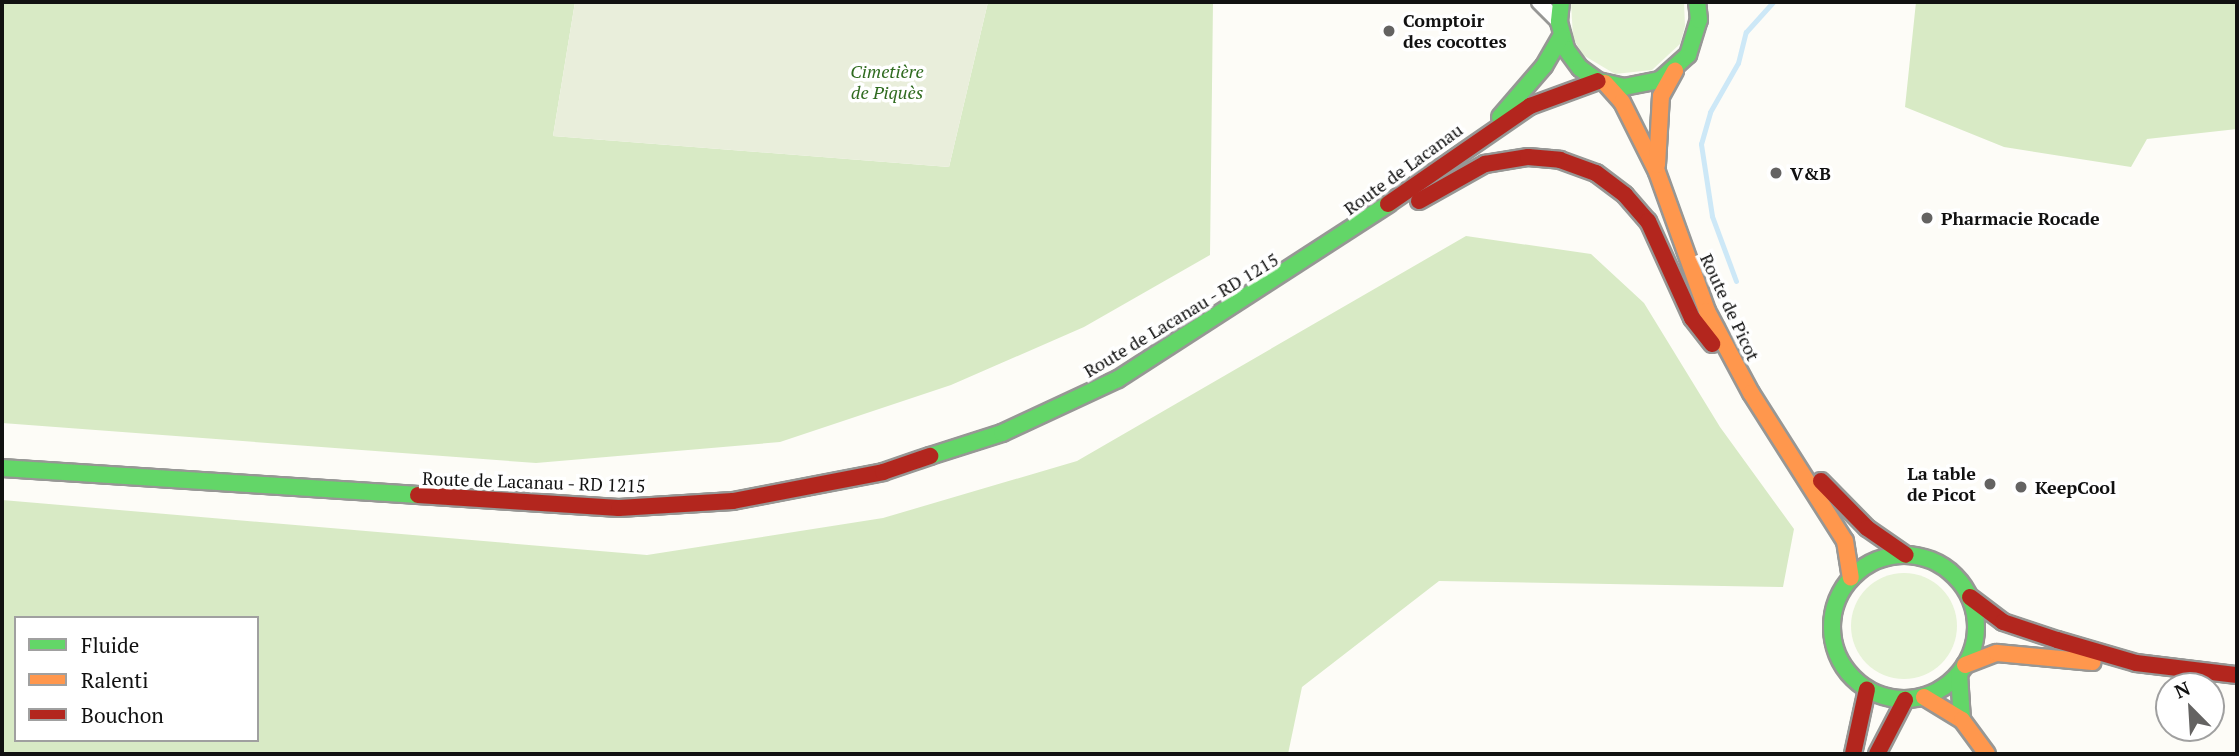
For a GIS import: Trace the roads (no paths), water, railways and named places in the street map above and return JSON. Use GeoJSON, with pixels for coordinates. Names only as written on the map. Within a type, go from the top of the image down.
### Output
{"type":"FeatureCollection","features":[{"type":"Feature","properties":{"kind":"main road"},"geometry":{"type":"LineString","coordinates":[[1560,29],[1561,2]]}},
{"type":"Feature","properties":{"kind":"main road"},"geometry":{"type":"LineString","coordinates":[[1697,2],[1699,20]]}},
{"type":"Feature","properties":{"kind":"main road"},"geometry":{"type":"LineString","coordinates":[[1699,20],[1711,2]]}},
{"type":"Feature","properties":{"kind":"main road","name":"Route de Picot"},"geometry":{"type":"LineString","coordinates":[[1657,172],[1661,96],[1692,47],[1699,20]]}},
{"type":"Feature","properties":{"kind":"main road","name":"Route de Picot"},"geometry":{"type":"LineString","coordinates":[[1560,29],[1580,68],[1602,82],[1622,102],[1657,172],[1707,312],[1751,393],[1845,541],[1851,578]]}},
{"type":"Feature","properties":{"kind":"main road","name":"Route de Lacanau"},"geometry":{"type":"LineString","coordinates":[[1489,130],[1544,66],[1560,29]]}},
{"type":"Feature","properties":{"kind":"main road"},"geometry":{"type":"LineString","coordinates":[[1602,82],[1643,86],[1676,69]]}},
{"type":"Feature","properties":{"kind":"main road","name":"Route de Lacanau"},"geometry":{"type":"LineString","coordinates":[[1340,238],[1489,130],[1530,106],[1602,82]]}},
{"type":"Feature","properties":{"kind":"main road"},"geometry":{"type":"LineString","coordinates":[[1340,238],[1485,164],[1528,157],[1560,160],[1596,173],[1625,195],[1648,221],[1692,318],[1751,393]]}},
{"type":"Feature","properties":{"kind":"main road","name":"Route de Lacanau - RD 1215"},"geometry":{"type":"LineString","coordinates":[[2,468],[491,503],[619,508],[733,501],[883,472],[1002,433],[1118,379],[1340,238]]}},
{"type":"Feature","properties":{"kind":"main road","name":"Route de Picot"},"geometry":{"type":"LineString","coordinates":[[1789,449],[1867,528],[1906,555]]}},
{"type":"Feature","properties":{"kind":"main road"},"geometry":{"type":"LineString","coordinates":[[2136,663],[2003,622],[1970,597],[1951,571],[1906,555],[1870,564],[1851,578],[1840,595],[1832,635],[1843,665],[1867,689],[1905,699],[1924,696],[1962,670],[1997,653],[2028,652],[2111,664],[2136,663],[2237,675]]}},
{"type":"Feature","properties":{"kind":"main road"},"geometry":{"type":"LineString","coordinates":[[1962,720],[1962,670],[1977,626],[1970,597]]}},
{"type":"Feature","properties":{"kind":"main road"},"geometry":{"type":"LineString","coordinates":[[1853,754],[1867,689]]}},
{"type":"Feature","properties":{"kind":"main road"},"geometry":{"type":"LineString","coordinates":[[1924,696],[1962,720],[1987,754]]}},
{"type":"Feature","properties":{"kind":"main road"},"geometry":{"type":"LineString","coordinates":[[1877,754],[1905,699]]}},
{"type":"Feature","properties":{"kind":"street"},"geometry":{"type":"LineString","coordinates":[[1539,2],[1560,29]]}},
{"type":"Feature","properties":{"kind":"waterway"},"geometry":{"type":"LineString","coordinates":[[1736,281],[1712,216],[1701,144],[1710,112],[1738,63],[1746,32],[1773,2]]}},
{"type":"Feature","properties":{"kind":"place","name":"Comptoir des cocottes"},"geometry":{"type":"Point","coordinates":[1389,31]}},
{"type":"Feature","properties":{"kind":"place","name":"V&B"},"geometry":{"type":"Point","coordinates":[1776,173]}},
{"type":"Feature","properties":{"kind":"place","name":"Pharmacie Rocade"},"geometry":{"type":"Point","coordinates":[1927,218]}},
{"type":"Feature","properties":{"kind":"place","name":"La table de Picot"},"geometry":{"type":"Point","coordinates":[1990,484]}},
{"type":"Feature","properties":{"kind":"place","name":"KeepCool"},"geometry":{"type":"Point","coordinates":[2021,487]}},
{"type":"Feature","properties":{"kind":"park label","name":"Cimetière de Piquès"},"geometry":{"type":"Point","coordinates":[887,82]}}]}
